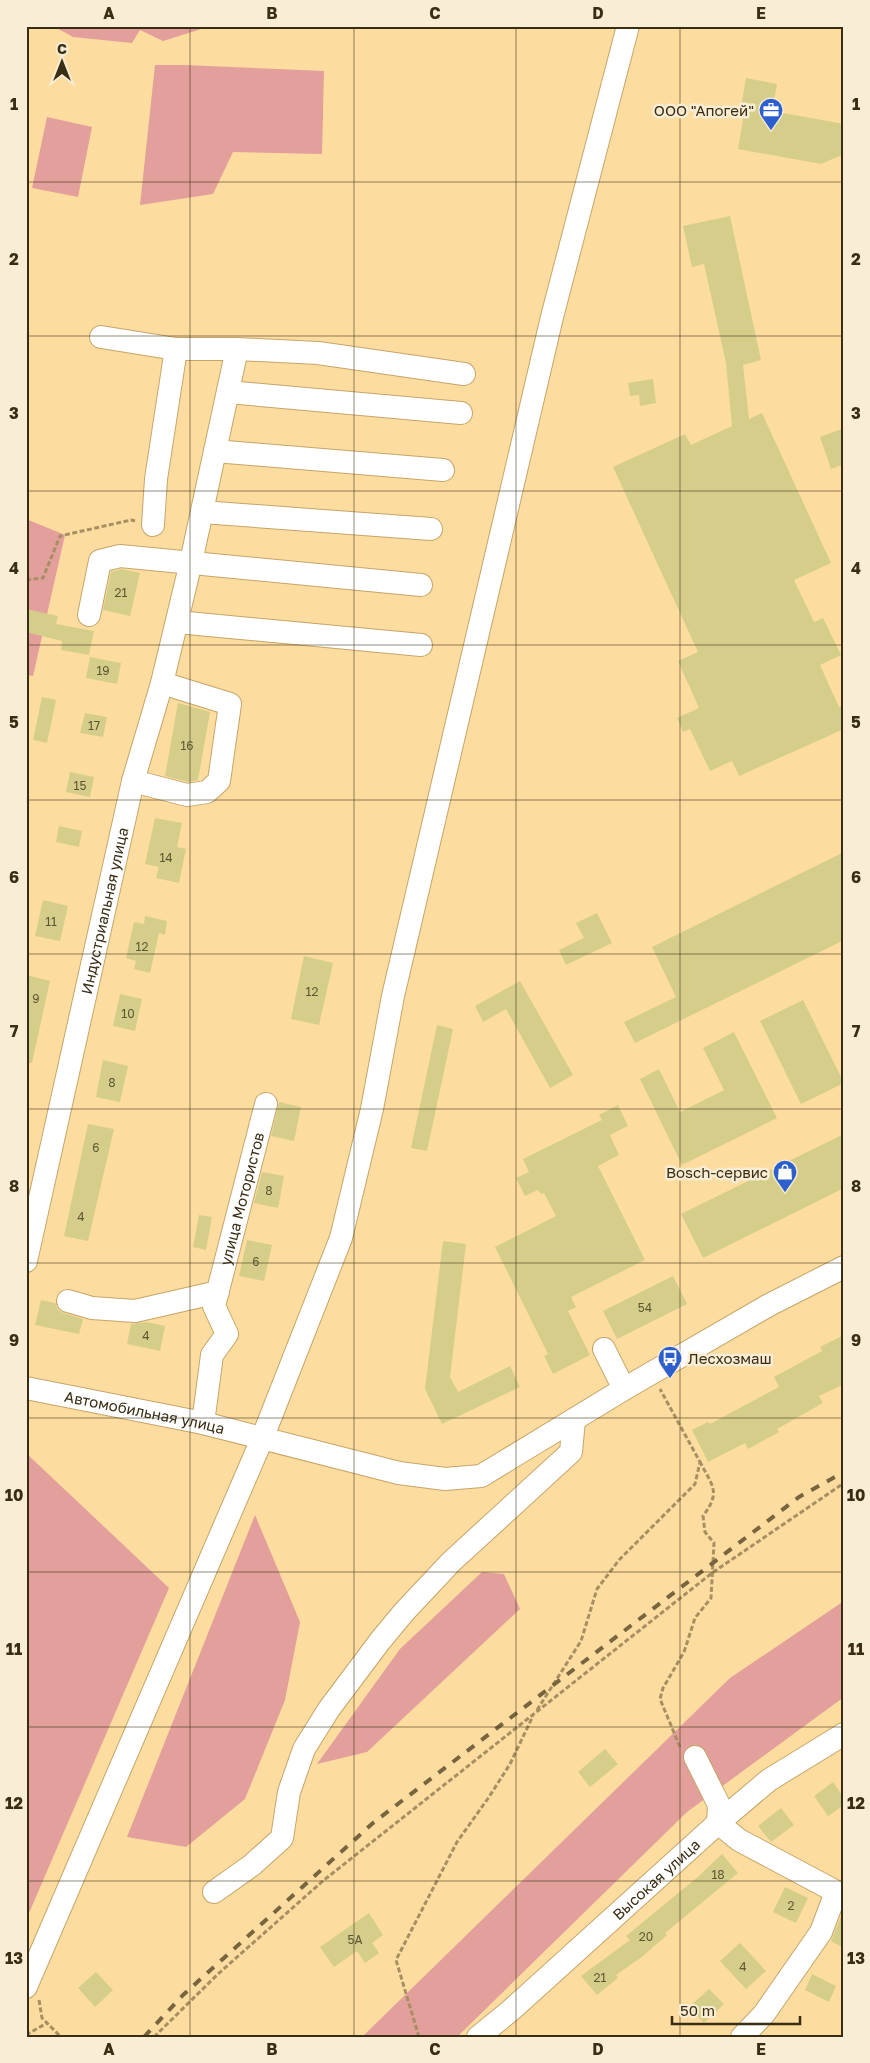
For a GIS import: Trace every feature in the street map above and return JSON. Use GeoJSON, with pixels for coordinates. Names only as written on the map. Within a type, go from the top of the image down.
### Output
{"type":"FeatureCollection","features":[{"type":"Feature","properties":{"kind":"street"},"geometry":{"type":"LineString","coordinates":[[30,1979],[262,1439],[341,1238],[372,1109],[393,996],[547,336],[628,26]]}},
{"type":"Feature","properties":{"kind":"street"},"geometry":{"type":"LineString","coordinates":[[101,337],[176,349],[237,349],[318,353],[464,374]]}},
{"type":"Feature","properties":{"kind":"street"},"geometry":{"type":"LineString","coordinates":[[154,525],[156,479],[176,349]]}},
{"type":"Feature","properties":{"kind":"street","name":"Индустриальная улица"},"geometry":{"type":"LineString","coordinates":[[26,1261],[133,781],[162,683],[177,622],[237,349]]}},
{"type":"Feature","properties":{"kind":"street"},"geometry":{"type":"LineString","coordinates":[[228,392],[461,412]]}},
{"type":"Feature","properties":{"kind":"street"},"geometry":{"type":"LineString","coordinates":[[215,451],[443,470]]}},
{"type":"Feature","properties":{"kind":"street"},"geometry":{"type":"LineString","coordinates":[[202,512],[431,529]]}},
{"type":"Feature","properties":{"kind":"street"},"geometry":{"type":"LineString","coordinates":[[89,615],[100,561],[120,556],[421,585]]}},
{"type":"Feature","properties":{"kind":"street"},"geometry":{"type":"LineString","coordinates":[[177,622],[421,645]]}},
{"type":"Feature","properties":{"kind":"street"},"geometry":{"type":"LineString","coordinates":[[133,781],[187,795],[207,792],[219,781],[230,704],[162,683]]}},
{"type":"Feature","properties":{"kind":"street","name":"улица Мотористов"},"geometry":{"type":"LineString","coordinates":[[203,1423],[212,1355],[227,1334],[214,1306],[266,1104]]}},
{"type":"Feature","properties":{"kind":"street","name":"Автомобильная улица"},"geometry":{"type":"LineString","coordinates":[[26,1388],[203,1423],[399,1473],[445,1479],[481,1476],[624,1389],[769,1305],[844,1267]]}},
{"type":"Feature","properties":{"kind":"street"},"geometry":{"type":"LineString","coordinates":[[68,1301],[92,1308],[135,1311],[218,1292]]}},
{"type":"Feature","properties":{"kind":"street"},"geometry":{"type":"LineString","coordinates":[[604,1350],[624,1389]]}},
{"type":"Feature","properties":{"kind":"street"},"geometry":{"type":"LineString","coordinates":[[214,1892],[252,1865],[282,1838],[289,1792],[304,1748],[329,1709],[404,1612],[451,1562],[571,1452],[574,1420]]}},
{"type":"Feature","properties":{"kind":"street","name":"Высокая улица"},"geometry":{"type":"LineString","coordinates":[[478,2037],[510,2011],[718,1823],[769,1780],[844,1734]]}},
{"type":"Feature","properties":{"kind":"street"},"geometry":{"type":"LineString","coordinates":[[695,1757],[719,1804],[718,1823],[739,1840],[840,1894],[821,1932],[764,2014],[742,2037]]}},
{"type":"Feature","properties":{"kind":"path"},"geometry":{"type":"LineString","coordinates":[[651,1374],[714,1489],[712,1503],[703,1516],[705,1532],[714,1544],[710,1598],[695,1618],[684,1652],[663,1688],[660,1699],[679,1746],[695,1757]]}},
{"type":"Feature","properties":{"kind":"path"},"geometry":{"type":"LineString","coordinates":[[419,2037],[396,1960],[457,1842],[510,1764],[535,1713],[581,1641],[597,1589],[619,1560],[695,1484],[700,1462]]}},
{"type":"Feature","properties":{"kind":"path"},"geometry":{"type":"LineString","coordinates":[[154,2037],[218,1974],[324,1880],[712,1573],[844,1483]]}},
{"type":"Feature","properties":{"kind":"path"},"geometry":{"type":"LineString","coordinates":[[30,1979],[42,2018],[61,2037]]}},
{"type":"Feature","properties":{"kind":"path"},"geometry":{"type":"LineString","coordinates":[[26,2035],[47,2023]]}},
{"type":"Feature","properties":{"kind":"shaded area"},"geometry":{"type":"Polygon","coordinates":[[[53,26],[211,26],[163,41],[140,30],[132,43],[73,37],[53,26]]]}},
{"type":"Feature","properties":{"kind":"shaded area"},"geometry":{"type":"Polygon","coordinates":[[[155,65],[324,71],[322,154],[233,152],[213,194],[140,205],[155,65]]]}},
{"type":"Feature","properties":{"kind":"shaded area"},"geometry":{"type":"Polygon","coordinates":[[[47,117],[92,127],[78,197],[32,188],[47,117]]]}},
{"type":"Feature","properties":{"kind":"shaded area"},"geometry":{"type":"Polygon","coordinates":[[[26,519],[65,535],[33,676],[26,675],[26,519]]]}},
{"type":"Feature","properties":{"kind":"shaded area"},"geometry":{"type":"Polygon","coordinates":[[[26,1453],[169,1588],[26,1920],[26,1453]]]}},
{"type":"Feature","properties":{"kind":"shaded area"},"geometry":{"type":"Polygon","coordinates":[[[255,1515],[300,1622],[285,1700],[245,1799],[186,1847],[127,1837],[255,1515]]]}},
{"type":"Feature","properties":{"kind":"shaded area"},"geometry":{"type":"Polygon","coordinates":[[[482,1572],[504,1574],[520,1609],[367,1752],[317,1764],[400,1649],[482,1572]]]}},
{"type":"Feature","properties":{"kind":"shaded area"},"geometry":{"type":"Polygon","coordinates":[[[844,1601],[844,1697],[687,1812],[457,2037],[362,2037],[730,1678],[844,1601]]]}},
{"type":"Feature","properties":{"kind":"building"},"geometry":{"type":"Polygon","coordinates":[[[746,78],[777,84],[772,111],[844,124],[844,154],[821,164],[738,149],[744,114],[740,113],[746,78]]]}},
{"type":"Feature","properties":{"kind":"building"},"geometry":{"type":"Polygon","coordinates":[[[730,216],[761,360],[743,365],[749,419],[762,413],[831,563],[794,580],[814,622],[823,618],[841,655],[820,665],[839,707],[844,705],[844,729],[739,776],[732,761],[710,771],[690,729],[683,732],[677,718],[699,708],[678,661],[698,652],[613,467],[685,434],[691,445],[732,426],[726,363],[704,264],[692,267],[683,226],[730,216]]]}},
{"type":"Feature","properties":{"kind":"building"},"geometry":{"type":"Polygon","coordinates":[[[653,379],[656,403],[640,406],[639,395],[630,396],[628,383],[653,379]]]}},
{"type":"Feature","properties":{"kind":"building"},"geometry":{"type":"Polygon","coordinates":[[[844,428],[844,464],[831,469],[820,437],[844,428]]]}},
{"type":"Feature","properties":{"kind":"building"},"geometry":{"type":"Polygon","coordinates":[[[121,569],[140,573],[130,616],[103,610],[111,572],[121,569]]]}},
{"type":"Feature","properties":{"kind":"building"},"geometry":{"type":"Polygon","coordinates":[[[26,609],[58,616],[56,624],[94,631],[89,655],[61,650],[62,641],[26,632],[26,609]]]}},
{"type":"Feature","properties":{"kind":"building"},"geometry":{"type":"Polygon","coordinates":[[[90,657],[121,663],[117,684],[86,678],[90,657]]]}},
{"type":"Feature","properties":{"kind":"building"},"geometry":{"type":"Polygon","coordinates":[[[42,697],[56,700],[47,743],[33,740],[42,697]]]}},
{"type":"Feature","properties":{"kind":"building"},"geometry":{"type":"Polygon","coordinates":[[[178,703],[210,712],[198,780],[188,782],[165,776],[178,703]]]}},
{"type":"Feature","properties":{"kind":"building"},"geometry":{"type":"Polygon","coordinates":[[[85,713],[107,717],[103,737],[80,733],[85,713]]]}},
{"type":"Feature","properties":{"kind":"building"},"geometry":{"type":"Polygon","coordinates":[[[70,772],[94,777],[90,797],[66,792],[70,772]]]}},
{"type":"Feature","properties":{"kind":"building"},"geometry":{"type":"Polygon","coordinates":[[[155,818],[182,823],[177,847],[186,849],[179,883],[156,878],[159,867],[145,864],[155,818]]]}},
{"type":"Feature","properties":{"kind":"building"},"geometry":{"type":"Polygon","coordinates":[[[59,826],[82,831],[79,847],[56,842],[59,826]]]}},
{"type":"Feature","properties":{"kind":"building"},"geometry":{"type":"Polygon","coordinates":[[[844,852],[844,940],[635,1043],[624,1022],[676,997],[652,947],[844,852]]]}},
{"type":"Feature","properties":{"kind":"building"},"geometry":{"type":"Polygon","coordinates":[[[43,900],[68,906],[60,941],[35,936],[43,900]]]}},
{"type":"Feature","properties":{"kind":"building"},"geometry":{"type":"Polygon","coordinates":[[[597,913],[612,943],[566,965],[559,950],[584,938],[576,923],[597,913]]]}},
{"type":"Feature","properties":{"kind":"building"},"geometry":{"type":"Polygon","coordinates":[[[145,916],[167,921],[165,935],[159,933],[150,973],[134,969],[136,961],[126,958],[134,922],[144,924],[145,916]]]}},
{"type":"Feature","properties":{"kind":"building"},"geometry":{"type":"Polygon","coordinates":[[[304,956],[333,963],[319,1025],[291,1019],[304,956]]]}},
{"type":"Feature","properties":{"kind":"building"},"geometry":{"type":"Polygon","coordinates":[[[26,975],[50,981],[32,1063],[26,1062],[26,975]]]}},
{"type":"Feature","properties":{"kind":"building"},"geometry":{"type":"Polygon","coordinates":[[[520,981],[573,1075],[550,1088],[506,1009],[483,1022],[475,1006],[520,981]]]}},
{"type":"Feature","properties":{"kind":"building"},"geometry":{"type":"Polygon","coordinates":[[[120,994],[142,999],[135,1031],[113,1026],[120,994]]]}},
{"type":"Feature","properties":{"kind":"building"},"geometry":{"type":"Polygon","coordinates":[[[803,1000],[844,1083],[801,1104],[760,1021],[803,1000]]]}},
{"type":"Feature","properties":{"kind":"building"},"geometry":{"type":"Polygon","coordinates":[[[437,1025],[453,1029],[427,1151],[411,1148],[437,1025]]]}},
{"type":"Feature","properties":{"kind":"building"},"geometry":{"type":"Polygon","coordinates":[[[734,1032],[777,1118],[682,1165],[640,1079],[659,1069],[680,1112],[724,1090],[703,1048],[734,1032]]]}},
{"type":"Feature","properties":{"kind":"building"},"geometry":{"type":"Polygon","coordinates":[[[103,1060],[128,1066],[120,1102],[96,1097],[103,1060]]]}},
{"type":"Feature","properties":{"kind":"building"},"geometry":{"type":"Polygon","coordinates":[[[279,1102],[301,1107],[294,1141],[271,1136],[279,1102]]]}},
{"type":"Feature","properties":{"kind":"building"},"geometry":{"type":"Polygon","coordinates":[[[618,1105],[628,1126],[610,1135],[619,1155],[598,1166],[645,1260],[571,1297],[576,1307],[568,1311],[590,1355],[553,1374],[544,1356],[548,1354],[495,1247],[556,1216],[544,1193],[541,1194],[538,1190],[525,1196],[516,1178],[529,1172],[523,1159],[602,1120],[599,1115],[618,1105]]]}},
{"type":"Feature","properties":{"kind":"building"},"geometry":{"type":"Polygon","coordinates":[[[88,1124],[114,1129],[88,1241],[64,1236],[88,1124]]]}},
{"type":"Feature","properties":{"kind":"building"},"geometry":{"type":"Polygon","coordinates":[[[844,1134],[844,1188],[703,1258],[681,1214],[844,1134]]]}},
{"type":"Feature","properties":{"kind":"building"},"geometry":{"type":"Polygon","coordinates":[[[262,1172],[284,1176],[278,1208],[254,1203],[262,1172]]]}},
{"type":"Feature","properties":{"kind":"building"},"geometry":{"type":"Polygon","coordinates":[[[199,1215],[212,1217],[206,1250],[193,1247],[199,1215]]]}},
{"type":"Feature","properties":{"kind":"building"},"geometry":{"type":"Polygon","coordinates":[[[247,1240],[272,1245],[264,1281],[239,1276],[247,1240]]]}},
{"type":"Feature","properties":{"kind":"building"},"geometry":{"type":"Polygon","coordinates":[[[443,1241],[466,1244],[450,1377],[458,1392],[510,1366],[520,1387],[442,1424],[425,1389],[443,1241]]]}},
{"type":"Feature","properties":{"kind":"building"},"geometry":{"type":"Polygon","coordinates":[[[673,1276],[687,1304],[617,1339],[603,1311],[673,1276]]]}},
{"type":"Feature","properties":{"kind":"building"},"geometry":{"type":"Polygon","coordinates":[[[41,1300],[55,1303],[58,1310],[83,1319],[79,1334],[35,1325],[41,1300]]]}},
{"type":"Feature","properties":{"kind":"building"},"geometry":{"type":"Polygon","coordinates":[[[146,1322],[165,1326],[160,1351],[127,1344],[131,1324],[146,1322]]]}},
{"type":"Feature","properties":{"kind":"building"},"geometry":{"type":"Polygon","coordinates":[[[844,1335],[844,1384],[819,1396],[823,1403],[777,1429],[779,1432],[748,1449],[745,1443],[708,1462],[692,1430],[708,1422],[710,1424],[779,1387],[774,1377],[822,1351],[820,1347],[844,1335]]]}},
{"type":"Feature","properties":{"kind":"building"},"geometry":{"type":"Polygon","coordinates":[[[605,1749],[618,1764],[590,1787],[578,1772],[605,1749]]]}},
{"type":"Feature","properties":{"kind":"building"},"geometry":{"type":"Polygon","coordinates":[[[833,1782],[844,1798],[844,1805],[828,1816],[814,1796],[833,1782]]]}},
{"type":"Feature","properties":{"kind":"building"},"geometry":{"type":"Polygon","coordinates":[[[781,1808],[794,1825],[771,1842],[758,1826],[781,1808]]]}},
{"type":"Feature","properties":{"kind":"building"},"geometry":{"type":"Polygon","coordinates":[[[722,1854],[738,1873],[665,1933],[667,1935],[643,1956],[616,1975],[618,1978],[597,1995],[581,1976],[630,1940],[626,1936],[699,1876],[722,1854]]]}},
{"type":"Feature","properties":{"kind":"building"},"geometry":{"type":"Polygon","coordinates":[[[785,1887],[808,1898],[796,1923],[773,1912],[785,1887]]]}},
{"type":"Feature","properties":{"kind":"building"},"geometry":{"type":"Polygon","coordinates":[[[844,1909],[844,1948],[831,1941],[844,1909]]]}},
{"type":"Feature","properties":{"kind":"building"},"geometry":{"type":"Polygon","coordinates":[[[369,1913],[383,1935],[372,1943],[379,1953],[365,1963],[357,1951],[334,1967],[320,1947],[369,1913]]]}},
{"type":"Feature","properties":{"kind":"building"},"geometry":{"type":"Polygon","coordinates":[[[740,1943],[766,1971],[746,1989],[720,1961],[740,1943]]]}},
{"type":"Feature","properties":{"kind":"building"},"geometry":{"type":"Polygon","coordinates":[[[96,1972],[113,1990],[95,2007],[78,1988],[96,1972]]]}},
{"type":"Feature","properties":{"kind":"building"},"geometry":{"type":"Polygon","coordinates":[[[812,1974],[836,1986],[829,2002],[805,1990],[812,1974]]]}},
{"type":"Feature","properties":{"kind":"building"},"geometry":{"type":"Polygon","coordinates":[[[709,1989],[724,2004],[704,2023],[689,2007],[709,1989]]]}},
{"type":"Feature","properties":{"kind":"railway"},"geometry":{"type":"LineString","coordinates":[[144,2037],[183,1995],[373,1823],[799,1497],[844,1472]]}},
{"type":"Feature","properties":{"kind":"place","name":"ООО \"Апогей\""},"geometry":{"type":"Point","coordinates":[771,131]}},
{"type":"Feature","properties":{"kind":"place","name":"Bosch-сервис"},"geometry":{"type":"Point","coordinates":[785,1193]}},
{"type":"Feature","properties":{"kind":"place","name":"Лесхозмаш"},"geometry":{"type":"Point","coordinates":[670,1379]}}]}
